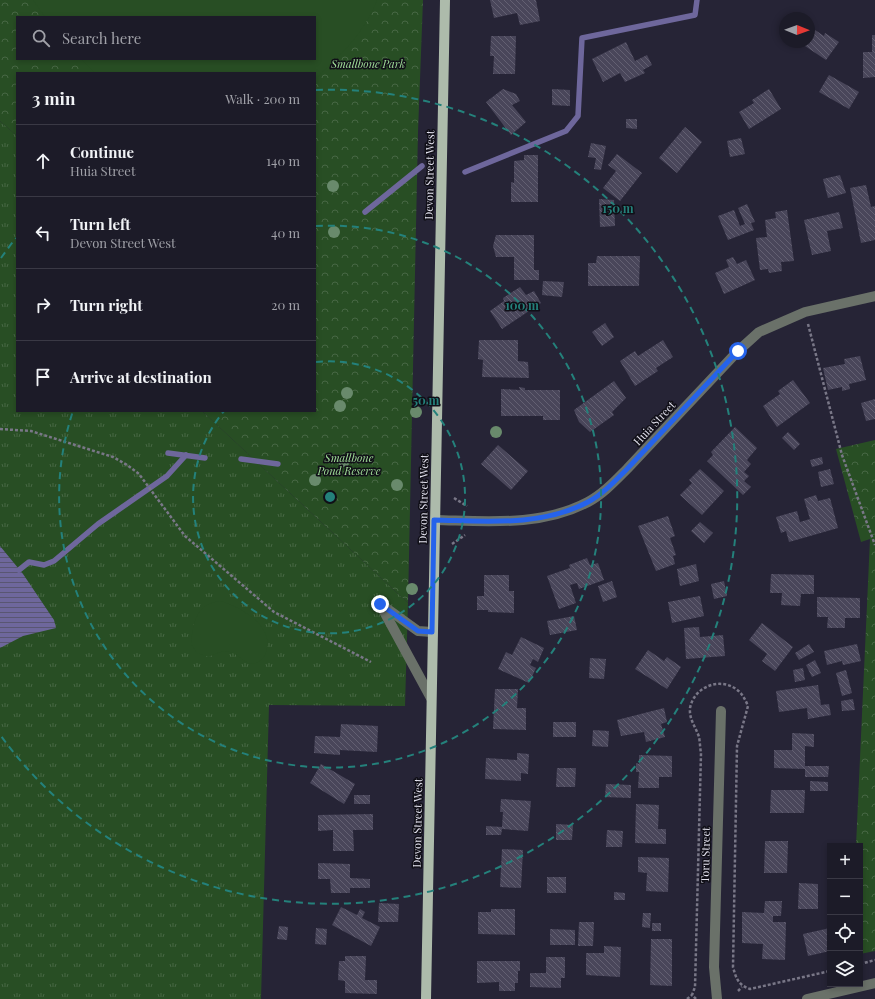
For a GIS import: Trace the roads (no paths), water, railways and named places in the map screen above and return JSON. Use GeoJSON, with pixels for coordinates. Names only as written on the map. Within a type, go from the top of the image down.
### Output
{"type":"FeatureCollection","features":[{"type":"Feature","properties":{"kind":"main road","name":"Devon Street West"},"geometry":{"type":"LineString","coordinates":[[426,999],[445,0]]}},
{"type":"Feature","properties":{"kind":"street","name":"Huia Street"},"geometry":{"type":"LineString","coordinates":[[434,520],[532,519],[564,513],[588,502],[609,487],[738,351],[760,332],[805,312],[875,296]]}},
{"type":"Feature","properties":{"kind":"street"},"geometry":{"type":"LineString","coordinates":[[431,698],[380,604],[418,631],[432,632]]}},
{"type":"Feature","properties":{"kind":"street","name":"Toru Street"},"geometry":{"type":"LineString","coordinates":[[717,999],[714,967],[721,711]]}},
{"type":"Feature","properties":{"kind":"street"},"geometry":{"type":"LineString","coordinates":[[807,999],[875,983]]}},
{"type":"Feature","properties":{"kind":"waterway"},"geometry":{"type":"LineString","coordinates":[[465,172],[566,131],[578,116],[582,38],[695,15],[697,0]]}},
{"type":"Feature","properties":{"kind":"waterway"},"geometry":{"type":"LineString","coordinates":[[365,212],[422,166]]}},
{"type":"Feature","properties":{"kind":"waterway"},"geometry":{"type":"LineString","coordinates":[[168,453],[205,458]]}},
{"type":"Feature","properties":{"kind":"waterway"},"geometry":{"type":"LineString","coordinates":[[19,570],[29,562],[44,565],[54,561],[98,524],[167,476],[186,455]]}},
{"type":"Feature","properties":{"kind":"waterway"},"geometry":{"type":"LineString","coordinates":[[241,459],[278,464]]}},
{"type":"Feature","properties":{"kind":"park label","name":"Smallbone Park"},"geometry":{"type":"Point","coordinates":[368,63]}},
{"type":"Feature","properties":{"kind":"park label","name":"Smallbone Pond Reserve"},"geometry":{"type":"Point","coordinates":[349,463]}}]}
